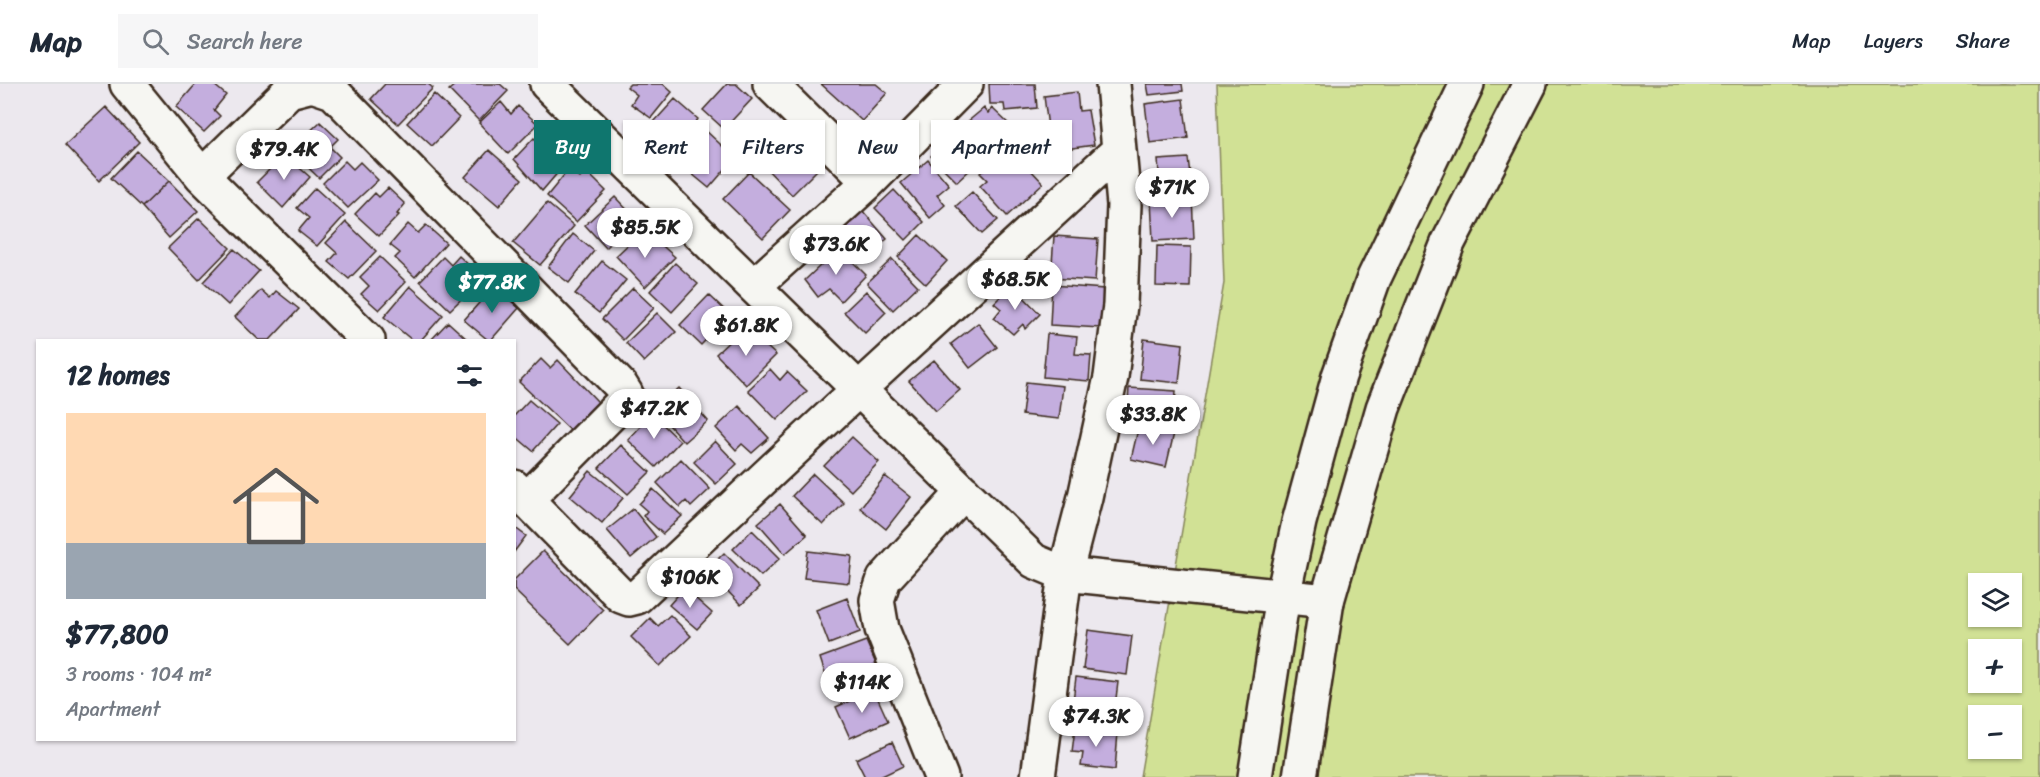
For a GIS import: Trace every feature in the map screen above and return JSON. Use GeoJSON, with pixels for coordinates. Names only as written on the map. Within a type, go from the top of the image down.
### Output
{"type":"FeatureCollection","features":[{"type":"Feature","properties":{"kind":"street"},"geometry":{"type":"LineString","coordinates":[[127,84],[202,176],[367,339]]}},
{"type":"Feature","properties":{"kind":"street"},"geometry":{"type":"LineString","coordinates":[[547,84],[1034,561],[1065,574],[1327,601]]}},
{"type":"Feature","properties":{"kind":"street"},"geometry":{"type":"LineString","coordinates":[[770,84],[869,182]]}},
{"type":"Feature","properties":{"kind":"street"},"geometry":{"type":"LineString","coordinates":[[754,286],[869,182],[966,84]]}},
{"type":"Feature","properties":{"kind":"street"},"geometry":{"type":"LineString","coordinates":[[1038,777],[1065,574],[1112,377],[1120,304],[1124,205],[1113,84]]}},
{"type":"Feature","properties":{"kind":"street"},"geometry":{"type":"LineString","coordinates":[[1255,777],[1284,596],[1299,522],[1339,376],[1374,278],[1467,84]]}},
{"type":"Feature","properties":{"kind":"street"},"geometry":{"type":"LineString","coordinates":[[1300,777],[1327,601],[1383,408],[1448,243],[1530,84]]}},
{"type":"Feature","properties":{"kind":"street"},"geometry":{"type":"LineString","coordinates":[[202,176],[290,91],[312,85],[333,92],[621,386],[626,394],[622,403],[521,493],[621,596],[629,599],[637,597],[859,388],[1119,150]]}},
{"type":"Feature","properties":{"kind":"street"},"geometry":{"type":"LineString","coordinates":[[941,777],[882,629],[877,600],[884,579],[964,492]]}},
{"type":"Feature","properties":{"kind":"green space"},"geometry":{"type":"Polygon","coordinates":[[[1217,84],[2040,84],[2040,777],[1140,777],[1224,283],[1217,84]]]}},
{"type":"Feature","properties":{"kind":"building"},"geometry":{"type":"Polygon","coordinates":[[[196,84],[213,84],[226,95],[214,110],[220,116],[204,132],[176,107],[196,84]]]}},
{"type":"Feature","properties":{"kind":"building"},"geometry":{"type":"Polygon","coordinates":[[[385,84],[428,84],[433,88],[398,124],[371,99],[385,84]]]}},
{"type":"Feature","properties":{"kind":"building"},"geometry":{"type":"Polygon","coordinates":[[[456,84],[500,84],[508,91],[479,121],[449,90],[456,84]]]}},
{"type":"Feature","properties":{"kind":"building"},"geometry":{"type":"Polygon","coordinates":[[[630,84],[663,84],[672,92],[651,118],[631,104],[637,95],[627,87],[630,84]]]}},
{"type":"Feature","properties":{"kind":"building"},"geometry":{"type":"Polygon","coordinates":[[[727,84],[736,84],[752,99],[732,120],[721,120],[721,126],[703,110],[727,84]]]}},
{"type":"Feature","properties":{"kind":"building"},"geometry":{"type":"Polygon","coordinates":[[[821,84],[876,84],[887,93],[861,120],[821,84]]]}},
{"type":"Feature","properties":{"kind":"building"},"geometry":{"type":"Polygon","coordinates":[[[989,84],[1035,84],[1037,108],[1005,111],[1004,104],[990,104],[989,84]]]}},
{"type":"Feature","properties":{"kind":"building"},"geometry":{"type":"Polygon","coordinates":[[[1147,84],[1182,84],[1183,91],[1149,95],[1147,84]]]}},
{"type":"Feature","properties":{"kind":"building"},"geometry":{"type":"Polygon","coordinates":[[[1077,92],[1079,111],[1088,110],[1094,145],[1072,148],[1072,120],[1047,120],[1044,96],[1077,92]]]}},
{"type":"Feature","properties":{"kind":"building"},"geometry":{"type":"Polygon","coordinates":[[[434,94],[459,118],[432,146],[407,123],[434,94]]]}},
{"type":"Feature","properties":{"kind":"building"},"geometry":{"type":"Polygon","coordinates":[[[675,99],[698,119],[697,120],[656,120],[675,99]]]}},
{"type":"Feature","properties":{"kind":"building"},"geometry":{"type":"Polygon","coordinates":[[[1183,99],[1188,138],[1150,143],[1145,104],[1183,99]]]}},
{"type":"Feature","properties":{"kind":"building"},"geometry":{"type":"Polygon","coordinates":[[[501,102],[511,114],[518,106],[534,120],[534,128],[508,154],[479,123],[501,102]]]}},
{"type":"Feature","properties":{"kind":"building"},"geometry":{"type":"Polygon","coordinates":[[[106,107],[139,142],[99,181],[65,145],[106,107]]]}},
{"type":"Feature","properties":{"kind":"building"},"geometry":{"type":"Polygon","coordinates":[[[984,108],[988,113],[992,108],[1005,120],[970,120],[984,108]]]}},
{"type":"Feature","properties":{"kind":"building"},"geometry":{"type":"Polygon","coordinates":[[[320,122],[338,139],[330,147],[340,157],[319,178],[290,150],[320,122]]]}},
{"type":"Feature","properties":{"kind":"building"},"geometry":{"type":"Polygon","coordinates":[[[709,134],[721,145],[721,174],[709,188],[692,174],[709,174],[709,134]]]}},
{"type":"Feature","properties":{"kind":"building"},"geometry":{"type":"Polygon","coordinates":[[[534,138],[534,174],[557,174],[542,191],[514,159],[534,138]]]}},
{"type":"Feature","properties":{"kind":"building"},"geometry":{"type":"Polygon","coordinates":[[[489,150],[522,179],[499,206],[465,177],[489,150]]]}},
{"type":"Feature","properties":{"kind":"building"},"geometry":{"type":"Polygon","coordinates":[[[137,151],[169,181],[142,207],[111,178],[137,151]]]}},
{"type":"Feature","properties":{"kind":"building"},"geometry":{"type":"Polygon","coordinates":[[[287,157],[310,177],[283,208],[257,182],[276,163],[279,166],[287,157]]]}},
{"type":"Feature","properties":{"kind":"building"},"geometry":{"type":"Polygon","coordinates":[[[1188,158],[1191,183],[1160,185],[1158,160],[1188,158]]]}},
{"type":"Feature","properties":{"kind":"building"},"geometry":{"type":"Polygon","coordinates":[[[928,160],[931,164],[931,174],[940,174],[949,185],[937,195],[945,205],[930,218],[901,183],[912,174],[919,174],[919,168],[928,160]]]}},
{"type":"Feature","properties":{"kind":"building"},"geometry":{"type":"Polygon","coordinates":[[[345,161],[353,169],[360,162],[378,180],[348,208],[323,183],[345,161]]]}},
{"type":"Feature","properties":{"kind":"building"},"geometry":{"type":"Polygon","coordinates":[[[565,174],[575,174],[580,178],[583,174],[589,174],[606,191],[576,222],[547,196],[565,174]]]}},
{"type":"Feature","properties":{"kind":"building"},"geometry":{"type":"Polygon","coordinates":[[[747,174],[751,174],[790,210],[763,238],[723,199],[747,174]]]}},
{"type":"Feature","properties":{"kind":"building"},"geometry":{"type":"Polygon","coordinates":[[[772,174],[813,174],[792,195],[772,174]]]}},
{"type":"Feature","properties":{"kind":"building"},"geometry":{"type":"Polygon","coordinates":[[[949,174],[966,174],[957,182],[949,174]]]}},
{"type":"Feature","properties":{"kind":"building"},"geometry":{"type":"Polygon","coordinates":[[[981,174],[1035,174],[1043,183],[1007,216],[980,186],[987,180],[981,174]]]}},
{"type":"Feature","properties":{"kind":"building"},"geometry":{"type":"Polygon","coordinates":[[[169,181],[198,211],[169,238],[142,207],[169,181]]]}},
{"type":"Feature","properties":{"kind":"building"},"geometry":{"type":"Polygon","coordinates":[[[315,188],[345,215],[317,246],[298,231],[309,218],[297,208],[315,188]]]}},
{"type":"Feature","properties":{"kind":"building"},"geometry":{"type":"Polygon","coordinates":[[[388,188],[405,204],[397,214],[399,215],[379,236],[355,214],[375,193],[379,197],[388,188]]]}},
{"type":"Feature","properties":{"kind":"building"},"geometry":{"type":"Polygon","coordinates":[[[894,190],[924,222],[906,240],[875,208],[894,190]]]}},
{"type":"Feature","properties":{"kind":"building"},"geometry":{"type":"Polygon","coordinates":[[[972,192],[998,220],[982,234],[956,206],[972,192]]]}},
{"type":"Feature","properties":{"kind":"building"},"geometry":{"type":"Polygon","coordinates":[[[615,197],[636,219],[606,248],[585,225],[615,197]]]}},
{"type":"Feature","properties":{"kind":"building"},"geometry":{"type":"Polygon","coordinates":[[[1192,197],[1194,239],[1153,241],[1151,199],[1192,197]]]}},
{"type":"Feature","properties":{"kind":"building"},"geometry":{"type":"Polygon","coordinates":[[[547,203],[574,226],[540,265],[513,243],[547,203]]]}},
{"type":"Feature","properties":{"kind":"building"},"geometry":{"type":"Polygon","coordinates":[[[861,209],[887,239],[868,256],[842,225],[861,209]]]}},
{"type":"Feature","properties":{"kind":"building"},"geometry":{"type":"Polygon","coordinates":[[[199,218],[230,248],[199,280],[168,248],[199,218]]]}},
{"type":"Feature","properties":{"kind":"building"},"geometry":{"type":"Polygon","coordinates":[[[346,222],[376,251],[349,279],[329,262],[337,253],[326,243],[346,222]]]}},
{"type":"Feature","properties":{"kind":"building"},"geometry":{"type":"Polygon","coordinates":[[[408,224],[418,233],[426,225],[446,243],[415,277],[395,258],[400,253],[390,245],[408,224]]]}},
{"type":"Feature","properties":{"kind":"building"},"geometry":{"type":"Polygon","coordinates":[[[573,234],[594,251],[569,283],[548,267],[573,234]]]}},
{"type":"Feature","properties":{"kind":"building"},"geometry":{"type":"Polygon","coordinates":[[[638,235],[648,247],[655,239],[675,257],[645,287],[616,256],[638,235]]]}},
{"type":"Feature","properties":{"kind":"building"},"geometry":{"type":"Polygon","coordinates":[[[919,235],[947,261],[926,284],[898,257],[919,235]]]}},
{"type":"Feature","properties":{"kind":"building"},"geometry":{"type":"Polygon","coordinates":[[[1054,236],[1098,239],[1095,281],[1051,278],[1054,236]]]}},
{"type":"Feature","properties":{"kind":"building"},"geometry":{"type":"Polygon","coordinates":[[[1157,246],[1191,247],[1190,287],[1156,286],[1157,246]]]}},
{"type":"Feature","properties":{"kind":"building"},"geometry":{"type":"Polygon","coordinates":[[[839,248],[866,275],[841,301],[829,289],[818,297],[805,280],[839,248]]]}},
{"type":"Feature","properties":{"kind":"building"},"geometry":{"type":"Polygon","coordinates":[[[234,249],[259,271],[228,305],[203,282],[234,249]]]}},
{"type":"Feature","properties":{"kind":"building"},"geometry":{"type":"Polygon","coordinates":[[[459,256],[483,278],[450,310],[420,281],[443,257],[451,265],[459,256]]]}},
{"type":"Feature","properties":{"kind":"building"},"geometry":{"type":"Polygon","coordinates":[[[380,257],[406,282],[379,310],[361,294],[369,286],[360,277],[380,257]]]}},
{"type":"Feature","properties":{"kind":"building"},"geometry":{"type":"Polygon","coordinates":[[[892,259],[918,286],[893,310],[867,283],[892,259]]]}},
{"type":"Feature","properties":{"kind":"building"},"geometry":{"type":"Polygon","coordinates":[[[602,261],[626,280],[599,313],[575,294],[602,261]]]}},
{"type":"Feature","properties":{"kind":"building"},"geometry":{"type":"Polygon","coordinates":[[[675,263],[698,284],[672,312],[650,291],[675,263]]]}},
{"type":"Feature","properties":{"kind":"building"},"geometry":{"type":"Polygon","coordinates":[[[1012,285],[1040,314],[1025,329],[1023,324],[1013,334],[994,318],[1001,309],[994,303],[1012,285]]]}},
{"type":"Feature","properties":{"kind":"building"},"geometry":{"type":"Polygon","coordinates":[[[1052,285],[1104,289],[1101,328],[1050,325],[1052,285]]]}},
{"type":"Feature","properties":{"kind":"building"},"geometry":{"type":"Polygon","coordinates":[[[410,286],[443,315],[422,339],[411,339],[384,317],[410,286]]]}},
{"type":"Feature","properties":{"kind":"building"},"geometry":{"type":"Polygon","coordinates":[[[494,286],[519,308],[492,339],[487,339],[464,320],[494,286]]]}},
{"type":"Feature","properties":{"kind":"building"},"geometry":{"type":"Polygon","coordinates":[[[633,288],[654,308],[623,340],[602,319],[633,288]]]}},
{"type":"Feature","properties":{"kind":"building"},"geometry":{"type":"Polygon","coordinates":[[[261,290],[270,298],[276,291],[299,309],[271,339],[258,339],[235,317],[261,290]]]}},
{"type":"Feature","properties":{"kind":"building"},"geometry":{"type":"Polygon","coordinates":[[[866,291],[886,312],[865,333],[844,312],[866,291]]]}},
{"type":"Feature","properties":{"kind":"building"},"geometry":{"type":"Polygon","coordinates":[[[709,295],[730,315],[701,345],[680,325],[709,295]]]}},
{"type":"Feature","properties":{"kind":"building"},"geometry":{"type":"Polygon","coordinates":[[[657,313],[676,332],[644,362],[626,343],[657,313]]]}},
{"type":"Feature","properties":{"kind":"building"},"geometry":{"type":"Polygon","coordinates":[[[448,322],[467,339],[432,339],[448,322]]]}},
{"type":"Feature","properties":{"kind":"building"},"geometry":{"type":"Polygon","coordinates":[[[978,323],[997,347],[970,368],[951,344],[978,323]]]}},
{"type":"Feature","properties":{"kind":"building"},"geometry":{"type":"Polygon","coordinates":[[[738,333],[749,345],[756,337],[776,355],[746,385],[716,354],[738,333]]]}},
{"type":"Feature","properties":{"kind":"building"},"geometry":{"type":"Polygon","coordinates":[[[1047,334],[1077,337],[1075,354],[1091,355],[1089,381],[1043,377],[1047,334]]]}},
{"type":"Feature","properties":{"kind":"building"},"geometry":{"type":"Polygon","coordinates":[[[1144,339],[1183,344],[1179,383],[1140,379],[1144,339]]]}},
{"type":"Feature","properties":{"kind":"building"},"geometry":{"type":"Polygon","coordinates":[[[541,359],[550,368],[558,360],[598,402],[571,431],[519,382],[541,359]]]}},
{"type":"Feature","properties":{"kind":"building"},"geometry":{"type":"Polygon","coordinates":[[[934,360],[960,390],[936,411],[909,381],[934,360]]]}},
{"type":"Feature","properties":{"kind":"building"},"geometry":{"type":"Polygon","coordinates":[[[770,369],[780,380],[787,372],[807,391],[777,420],[748,390],[770,369]]]}},
{"type":"Feature","properties":{"kind":"building"},"geometry":{"type":"Polygon","coordinates":[[[1026,382],[1063,386],[1059,419],[1022,415],[1026,382]]]}},
{"type":"Feature","properties":{"kind":"building"},"geometry":{"type":"Polygon","coordinates":[[[679,388],[708,421],[684,442],[655,409],[679,388]]]}},
{"type":"Feature","properties":{"kind":"building"},"geometry":{"type":"Polygon","coordinates":[[[1129,388],[1176,391],[1174,421],[1127,418],[1129,388]]]}},
{"type":"Feature","properties":{"kind":"building"},"geometry":{"type":"Polygon","coordinates":[[[529,400],[557,424],[533,451],[516,437],[516,414],[529,400]]]}},
{"type":"Feature","properties":{"kind":"building"},"geometry":{"type":"Polygon","coordinates":[[[739,406],[769,438],[752,453],[742,444],[736,450],[716,428],[739,406]]]}},
{"type":"Feature","properties":{"kind":"building"},"geometry":{"type":"Polygon","coordinates":[[[652,414],[680,441],[656,467],[628,440],[652,414]]]}},
{"type":"Feature","properties":{"kind":"building"},"geometry":{"type":"Polygon","coordinates":[[[1139,425],[1174,433],[1166,467],[1131,459],[1139,425]]]}},
{"type":"Feature","properties":{"kind":"building"},"geometry":{"type":"Polygon","coordinates":[[[852,437],[879,462],[851,491],[824,466],[852,437]]]}},
{"type":"Feature","properties":{"kind":"building"},"geometry":{"type":"Polygon","coordinates":[[[715,441],[737,464],[716,484],[694,462],[715,441]]]}},
{"type":"Feature","properties":{"kind":"building"},"geometry":{"type":"Polygon","coordinates":[[[621,445],[650,472],[628,494],[599,468],[621,445]]]}},
{"type":"Feature","properties":{"kind":"building"},"geometry":{"type":"Polygon","coordinates":[[[681,459],[710,489],[691,507],[686,501],[680,507],[657,483],[681,459]]]}},
{"type":"Feature","properties":{"kind":"building"},"geometry":{"type":"Polygon","coordinates":[[[590,471],[623,498],[602,523],[570,496],[590,471]]]}},
{"type":"Feature","properties":{"kind":"building"},"geometry":{"type":"Polygon","coordinates":[[[813,474],[844,503],[823,525],[792,496],[813,474]]]}},
{"type":"Feature","properties":{"kind":"building"},"geometry":{"type":"Polygon","coordinates":[[[885,476],[911,497],[886,529],[860,508],[885,476]]]}},
{"type":"Feature","properties":{"kind":"building"},"geometry":{"type":"Polygon","coordinates":[[[653,489],[682,516],[663,534],[643,516],[647,511],[639,504],[653,489]]]}},
{"type":"Feature","properties":{"kind":"building"},"geometry":{"type":"Polygon","coordinates":[[[780,504],[807,535],[785,554],[758,523],[780,504]]]}},
{"type":"Feature","properties":{"kind":"building"},"geometry":{"type":"Polygon","coordinates":[[[633,509],[656,537],[631,558],[607,530],[633,509]]]}},
{"type":"Feature","properties":{"kind":"building"},"geometry":{"type":"Polygon","coordinates":[[[516,528],[526,536],[516,549],[516,528]]]}},
{"type":"Feature","properties":{"kind":"building"},"geometry":{"type":"Polygon","coordinates":[[[752,530],[780,558],[761,576],[733,549],[752,530]]]}},
{"type":"Feature","properties":{"kind":"building"},"geometry":{"type":"Polygon","coordinates":[[[543,551],[603,610],[570,644],[516,592],[516,578],[543,551]]]}},
{"type":"Feature","properties":{"kind":"building"},"geometry":{"type":"Polygon","coordinates":[[[808,551],[852,556],[849,583],[804,578],[808,551]]]}},
{"type":"Feature","properties":{"kind":"building"},"geometry":{"type":"Polygon","coordinates":[[[724,553],[759,588],[741,605],[707,570],[724,553]]]}},
{"type":"Feature","properties":{"kind":"building"},"geometry":{"type":"Polygon","coordinates":[[[684,588],[712,613],[697,629],[669,605],[684,588]]]}},
{"type":"Feature","properties":{"kind":"building"},"geometry":{"type":"Polygon","coordinates":[[[847,598],[860,632],[829,644],[816,610],[847,598]]]}},
{"type":"Feature","properties":{"kind":"building"},"geometry":{"type":"Polygon","coordinates":[[[670,615],[691,636],[660,666],[631,637],[650,618],[658,626],[670,615]]]}},
{"type":"Feature","properties":{"kind":"building"},"geometry":{"type":"Polygon","coordinates":[[[1088,630],[1132,636],[1127,675],[1083,669],[1088,630]]]}},
{"type":"Feature","properties":{"kind":"building"},"geometry":{"type":"Polygon","coordinates":[[[866,641],[876,664],[859,672],[863,685],[832,695],[820,658],[866,641]]]}},
{"type":"Feature","properties":{"kind":"building"},"geometry":{"type":"Polygon","coordinates":[[[1076,677],[1118,682],[1113,723],[1080,719],[1082,702],[1073,701],[1076,677]]]}},
{"type":"Feature","properties":{"kind":"building"},"geometry":{"type":"Polygon","coordinates":[[[874,690],[888,721],[850,738],[836,707],[874,690]]]}},
{"type":"Feature","properties":{"kind":"building"},"geometry":{"type":"Polygon","coordinates":[[[1075,728],[1118,732],[1115,770],[1081,766],[1083,753],[1072,752],[1075,728]]]}},
{"type":"Feature","properties":{"kind":"building"},"geometry":{"type":"Polygon","coordinates":[[[892,742],[903,766],[880,777],[865,777],[856,759],[892,742]]]}}]}
